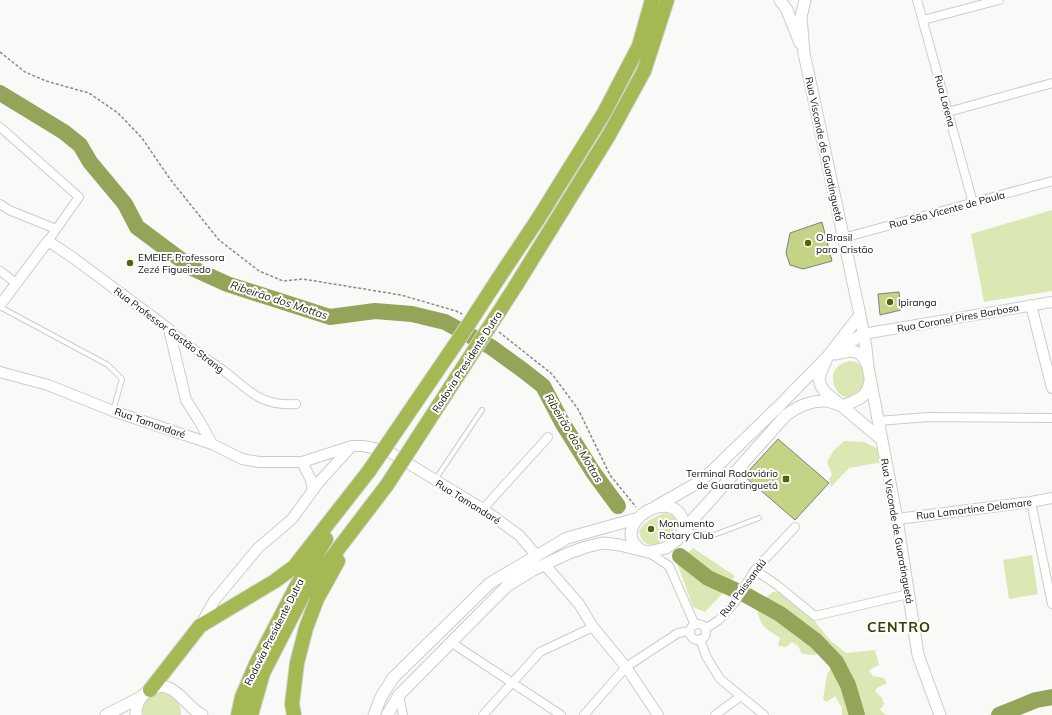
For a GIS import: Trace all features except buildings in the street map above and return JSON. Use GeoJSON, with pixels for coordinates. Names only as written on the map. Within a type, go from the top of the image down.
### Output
{"type":"FeatureCollection","features":[{"type":"Feature","properties":{"kind":"highway","name":"Rodovia Presidente Dutra"},"geometry":{"type":"LineString","coordinates":[[238,715],[242,697],[256,664],[296,586],[369,472],[538,219],[604,113],[639,46],[652,0]]}},
{"type":"Feature","properties":{"kind":"highway","name":"Rodovia Presidente Dutra"},"geometry":{"type":"LineString","coordinates":[[251,713],[263,674],[303,595],[387,485],[515,287],[609,135],[644,71],[667,0]]}},
{"type":"Feature","properties":{"kind":"highway"},"geometry":{"type":"LineString","coordinates":[[145,693],[200,626],[274,581],[294,567],[369,472]]}},
{"type":"Feature","properties":{"kind":"highway"},"geometry":{"type":"LineString","coordinates":[[294,715],[292,704],[297,663],[306,628],[317,599],[341,556],[387,485]]}},
{"type":"Feature","properties":{"kind":"main road","name":"Rua Visconde de Guaratinguetá"},"geometry":{"type":"LineString","coordinates":[[780,0],[787,10],[804,53]]}},
{"type":"Feature","properties":{"kind":"main road","name":"Rua Visconde de Guaratinguetá"},"geometry":{"type":"LineString","coordinates":[[805,0],[801,17],[804,53],[860,315],[870,379],[897,518],[918,655],[940,715]]}},
{"type":"Feature","properties":{"kind":"main road"},"geometry":{"type":"LineString","coordinates":[[644,551],[632,541],[631,532],[633,525],[641,516],[699,482],[712,471],[828,356],[860,315]]}},
{"type":"Feature","properties":{"kind":"main road"},"geometry":{"type":"LineString","coordinates":[[863,334],[828,356],[820,372],[819,379],[825,392],[881,439]]}},
{"type":"Feature","properties":{"kind":"main road"},"geometry":{"type":"LineString","coordinates":[[828,356],[850,351],[858,352],[865,358],[868,367]]}},
{"type":"Feature","properties":{"kind":"main road"},"geometry":{"type":"LineString","coordinates":[[387,715],[388,711],[399,695],[507,586],[569,553],[586,547],[603,543],[620,545],[644,551],[666,548],[677,540],[685,528],[786,415],[795,408],[822,401],[832,402],[842,406],[862,397],[869,390],[870,379]]}},
{"type":"Feature","properties":{"kind":"main road"},"geometry":{"type":"LineString","coordinates":[[655,507],[666,506],[672,508],[680,514],[685,528]]}},
{"type":"Feature","properties":{"kind":"main road"},"geometry":{"type":"LineString","coordinates":[[374,715],[381,697],[398,672],[490,583],[567,538],[641,516]]}},
{"type":"Feature","properties":{"kind":"main road"},"geometry":{"type":"LineString","coordinates":[[106,715],[157,687],[165,687],[179,693],[202,715]]}},
{"type":"Feature","properties":{"kind":"main road"},"geometry":{"type":"LineString","coordinates":[[136,715],[138,703],[145,693]]}},
{"type":"Feature","properties":{"kind":"main road"},"geometry":{"type":"LineString","coordinates":[[184,699],[187,707],[187,715]]}},
{"type":"Feature","properties":{"kind":"street","name":"Rua Lorena"},"geometry":{"type":"LineString","coordinates":[[917,0],[973,203]]}},
{"type":"Feature","properties":{"kind":"street"},"geometry":{"type":"LineString","coordinates":[[923,20],[999,0]]}},
{"type":"Feature","properties":{"kind":"street"},"geometry":{"type":"LineString","coordinates":[[948,112],[1052,83]]}},
{"type":"Feature","properties":{"kind":"street"},"geometry":{"type":"LineString","coordinates":[[0,128],[79,196],[0,306]]}},
{"type":"Feature","properties":{"kind":"street","name":"Rua São Vicente de Paula"},"geometry":{"type":"LineString","coordinates":[[843,238],[1052,181]]}},
{"type":"Feature","properties":{"kind":"street"},"geometry":{"type":"LineString","coordinates":[[0,204],[9,210],[56,229]]}},
{"type":"Feature","properties":{"kind":"street","name":"Rua Professor Gastão Strang"},"geometry":{"type":"LineString","coordinates":[[48,241],[169,329],[245,389],[264,400],[282,405],[296,404]]}},
{"type":"Feature","properties":{"kind":"street"},"geometry":{"type":"LineString","coordinates":[[0,271],[16,283]]}},
{"type":"Feature","properties":{"kind":"street","name":"Rua Coronel Pires Barbosa"},"geometry":{"type":"LineString","coordinates":[[863,334],[1052,302]]}},
{"type":"Feature","properties":{"kind":"street"},"geometry":{"type":"LineString","coordinates":[[1031,305],[1052,388]]}},
{"type":"Feature","properties":{"kind":"street"},"geometry":{"type":"LineString","coordinates":[[169,329],[186,400],[212,444]]}},
{"type":"Feature","properties":{"kind":"street","name":"Rua Tamandaré"},"geometry":{"type":"LineString","coordinates":[[0,372],[48,385],[113,411],[212,444],[242,459],[259,462],[302,462],[352,446],[363,446],[388,451],[483,509],[519,535],[537,556]]}},
{"type":"Feature","properties":{"kind":"street"},"geometry":{"type":"LineString","coordinates":[[878,421],[928,417],[1052,418]]}},
{"type":"Feature","properties":{"kind":"street"},"geometry":{"type":"LineString","coordinates":[[483,509],[548,437]]}},
{"type":"Feature","properties":{"kind":"street"},"geometry":{"type":"LineString","coordinates":[[200,626],[214,600],[258,548],[292,519],[313,490],[352,446]]}},
{"type":"Feature","properties":{"kind":"street"},"geometry":{"type":"LineString","coordinates":[[302,462],[311,480],[313,490]]}},
{"type":"Feature","properties":{"kind":"street","name":"Rua Lamartine Delamare"},"geometry":{"type":"LineString","coordinates":[[897,518],[1031,502],[1052,498]]}},
{"type":"Feature","properties":{"kind":"street"},"geometry":{"type":"LineString","coordinates":[[1031,502],[1052,604]]}},
{"type":"Feature","properties":{"kind":"street","name":"Rua Paissandú"},"geometry":{"type":"LineString","coordinates":[[705,629],[719,620],[734,603],[755,570],[795,527]]}},
{"type":"Feature","properties":{"kind":"street"},"geometry":{"type":"LineString","coordinates":[[644,551],[669,566],[693,628],[693,637],[700,639]]}},
{"type":"Feature","properties":{"kind":"street"},"geometry":{"type":"LineString","coordinates":[[545,565],[579,604],[593,627],[626,667],[658,715]]}},
{"type":"Feature","properties":{"kind":"street"},"geometry":{"type":"LineString","coordinates":[[755,570],[777,585],[815,616],[908,594]]}},
{"type":"Feature","properties":{"kind":"street"},"geometry":{"type":"LineString","coordinates":[[584,715],[626,667],[678,633],[700,624],[705,629],[704,637],[700,639]]}},
{"type":"Feature","properties":{"kind":"street"},"geometry":{"type":"LineString","coordinates":[[483,715],[540,652],[593,627]]}},
{"type":"Feature","properties":{"kind":"street"},"geometry":{"type":"LineString","coordinates":[[700,639],[706,656],[720,679],[764,715]]}},
{"type":"Feature","properties":{"kind":"street"},"geometry":{"type":"LineString","coordinates":[[458,646],[561,715]]}},
{"type":"Feature","properties":{"kind":"street"},"geometry":{"type":"LineString","coordinates":[[399,695],[403,715]]}},
{"type":"Feature","properties":{"kind":"street"},"geometry":{"type":"LineString","coordinates":[[715,715],[741,696]]}},
{"type":"Feature","properties":{"kind":"lane"},"geometry":{"type":"LineString","coordinates":[[0,306],[108,365],[122,379],[113,411]]}},
{"type":"Feature","properties":{"kind":"lane"},"geometry":{"type":"LineString","coordinates":[[435,480],[482,410]]}},
{"type":"Feature","properties":{"kind":"lane"},"geometry":{"type":"LineString","coordinates":[[685,528],[692,532],[710,536],[759,518]]}},
{"type":"Feature","properties":{"kind":"path"},"geometry":{"type":"LineString","coordinates":[[0,52],[25,72],[46,81],[89,93],[118,113],[142,138],[170,179],[219,240],[259,271],[283,280],[303,279],[401,295],[463,314]]}},
{"type":"Feature","properties":{"kind":"path"},"geometry":{"type":"LineString","coordinates":[[498,332],[552,374],[578,409],[610,475],[641,516]]}},
{"type":"Feature","properties":{"kind":"green space"},"geometry":{"type":"Polygon","coordinates":[[[1052,210],[1052,291],[984,302],[971,234],[1052,210]]]}},
{"type":"Feature","properties":{"kind":"green space"},"geometry":{"type":"Polygon","coordinates":[[[850,361],[856,362],[865,369],[866,386],[856,395],[847,397],[841,395],[837,390],[833,377],[835,370],[841,364],[850,361]]]}},
{"type":"Feature","properties":{"kind":"green space"},"geometry":{"type":"Polygon","coordinates":[[[844,441],[864,442],[877,448],[883,462],[849,468],[831,487],[829,479],[832,474],[827,462],[834,450],[844,441]]]}},
{"type":"Feature","properties":{"kind":"green space"},"geometry":{"type":"Polygon","coordinates":[[[665,513],[674,517],[676,524],[673,531],[667,538],[659,543],[650,545],[643,541],[639,531],[641,528],[650,520],[665,513]]]}},
{"type":"Feature","properties":{"kind":"green space"},"geometry":{"type":"Polygon","coordinates":[[[693,548],[735,576],[721,595],[705,612],[693,607],[677,563],[693,548]]]}},
{"type":"Feature","properties":{"kind":"green space"},"geometry":{"type":"Polygon","coordinates":[[[1032,555],[1038,594],[1009,599],[1003,560],[1032,555]]]}},
{"type":"Feature","properties":{"kind":"green space"},"geometry":{"type":"Polygon","coordinates":[[[779,591],[812,618],[830,640],[846,653],[875,650],[879,665],[869,670],[873,676],[884,678],[887,683],[877,688],[875,691],[882,698],[884,704],[880,710],[886,715],[842,715],[842,708],[835,696],[827,702],[823,700],[827,674],[832,667],[820,653],[814,655],[802,654],[798,646],[792,642],[786,647],[778,646],[780,638],[767,629],[760,619],[757,608],[766,603],[767,596],[773,592],[779,591]]]}},
{"type":"Feature","properties":{"kind":"green space"},"geometry":{"type":"Polygon","coordinates":[[[160,693],[165,693],[176,699],[180,706],[181,715],[143,715],[147,700],[160,693]]]}},
{"type":"Feature","properties":{"kind":"waterway","name":"Ribeirão dos Mottas"},"geometry":{"type":"LineString","coordinates":[[0,93],[64,132],[80,145],[90,162],[125,204],[137,227],[192,268],[227,284],[330,317],[375,311],[412,314],[445,322],[491,347],[543,386],[563,424],[593,472],[618,506]]}},
{"type":"Feature","properties":{"kind":"waterway","name":"Ribeirão dos Mottas"},"geometry":{"type":"LineString","coordinates":[[680,556],[708,578],[746,595],[780,614],[816,641],[836,662],[848,685],[857,715]]}},
{"type":"Feature","properties":{"kind":"waterway","name":"Ribeirão dos Mottas"},"geometry":{"type":"LineString","coordinates":[[999,715],[1036,700],[1052,697]]}},
{"type":"Feature","properties":{"kind":"place","name":"O Brasil para Cristão"},"geometry":{"type":"Point","coordinates":[808,243]}},
{"type":"Feature","properties":{"kind":"place","name":"EMEIEF Professora Zezé Figueiredo"},"geometry":{"type":"Point","coordinates":[130,263]}},
{"type":"Feature","properties":{"kind":"place","name":"Ipiranga"},"geometry":{"type":"Point","coordinates":[890,302]}},
{"type":"Feature","properties":{"kind":"place","name":"Terminal Rodoviário de Guaratinguetá"},"geometry":{"type":"Point","coordinates":[786,479]}},
{"type":"Feature","properties":{"kind":"place","name":"Monumento Rotary Club"},"geometry":{"type":"Point","coordinates":[651,529]}},
{"type":"Feature","properties":{"kind":"district","name":"CENTRO"},"geometry":{"type":"Point","coordinates":[899,627]}}]}
